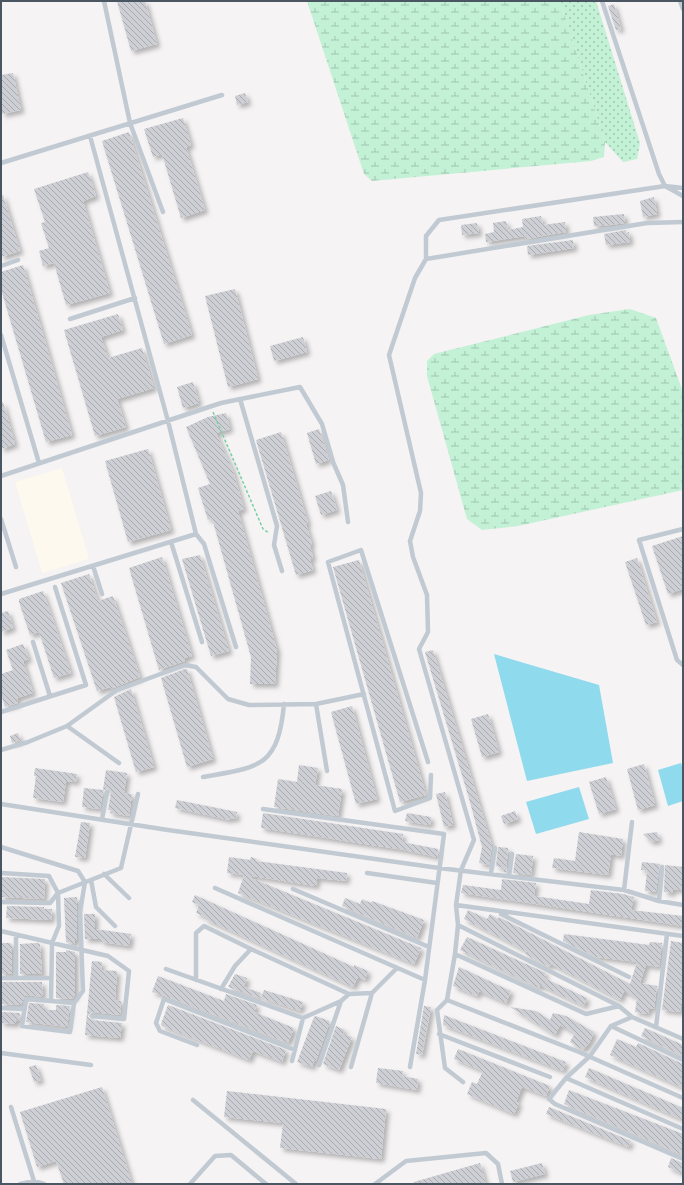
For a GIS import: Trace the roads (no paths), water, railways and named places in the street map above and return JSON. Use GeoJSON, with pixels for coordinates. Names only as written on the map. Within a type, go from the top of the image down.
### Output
{"type":"FeatureCollection","features":[{"type":"Feature","properties":{"kind":"lane"},"geometry":{"type":"LineString","coordinates":[[104,1],[130,123],[163,212]]}},
{"type":"Feature","properties":{"kind":"lane"},"geometry":{"type":"LineString","coordinates":[[602,1],[659,174],[665,186],[683,196]]}},
{"type":"Feature","properties":{"kind":"lane"},"geometry":{"type":"LineString","coordinates":[[680,1],[683,9]]}},
{"type":"Feature","properties":{"kind":"lane"},"geometry":{"type":"LineString","coordinates":[[1,163],[222,95]]}},
{"type":"Feature","properties":{"kind":"lane"},"geometry":{"type":"LineString","coordinates":[[90,136],[168,421],[196,534],[204,544],[236,647]]}},
{"type":"Feature","properties":{"kind":"lane"},"geometry":{"type":"LineString","coordinates":[[463,1082],[445,1068],[439,1034],[437,1010],[447,1000],[455,954],[458,925],[456,905],[461,870],[474,840],[419,649],[428,632],[428,595],[414,557],[410,541],[420,511],[421,493],[389,355],[415,278],[426,259],[426,236],[439,220],[665,186],[683,188]]}},
{"type":"Feature","properties":{"kind":"lane"},"geometry":{"type":"LineString","coordinates":[[426,259],[647,223],[683,222]]}},
{"type":"Feature","properties":{"kind":"lane"},"geometry":{"type":"LineString","coordinates":[[1,266],[18,260]]}},
{"type":"Feature","properties":{"kind":"lane"},"geometry":{"type":"LineString","coordinates":[[70,319],[135,298]]}},
{"type":"Feature","properties":{"kind":"lane"},"geometry":{"type":"LineString","coordinates":[[1,335],[39,463]]}},
{"type":"Feature","properties":{"kind":"lane"},"geometry":{"type":"LineString","coordinates":[[1,476],[210,407],[240,399],[300,387],[322,424],[343,485],[348,522]]}},
{"type":"Feature","properties":{"kind":"lane"},"geometry":{"type":"LineString","coordinates":[[240,399],[277,526],[274,545],[282,571]]}},
{"type":"Feature","properties":{"kind":"lane"},"geometry":{"type":"LineString","coordinates":[[1,519],[16,567]]}},
{"type":"Feature","properties":{"kind":"lane"},"geometry":{"type":"LineString","coordinates":[[683,529],[639,540],[677,660],[683,665]]}},
{"type":"Feature","properties":{"kind":"lane"},"geometry":{"type":"LineString","coordinates":[[1,594],[196,534]]}},
{"type":"Feature","properties":{"kind":"lane"},"geometry":{"type":"LineString","coordinates":[[171,542],[202,642]]}},
{"type":"Feature","properties":{"kind":"lane"},"geometry":{"type":"LineString","coordinates":[[428,762],[361,550],[328,562],[395,811],[430,798],[430,774]]}},
{"type":"Feature","properties":{"kind":"lane"},"geometry":{"type":"LineString","coordinates":[[93,566],[102,594]]}},
{"type":"Feature","properties":{"kind":"lane"},"geometry":{"type":"LineString","coordinates":[[1,712],[86,685],[55,587]]}},
{"type":"Feature","properties":{"kind":"lane"},"geometry":{"type":"LineString","coordinates":[[33,642],[50,696]]}},
{"type":"Feature","properties":{"kind":"lane"},"geometry":{"type":"LineString","coordinates":[[1,750],[28,742],[67,726],[118,690],[185,665],[196,667],[228,699],[249,704],[316,704],[364,694]]}},
{"type":"Feature","properties":{"kind":"lane"},"geometry":{"type":"LineString","coordinates":[[203,777],[248,769],[268,757],[281,730],[284,704]]}},
{"type":"Feature","properties":{"kind":"lane"},"geometry":{"type":"LineString","coordinates":[[316,704],[327,771]]}},
{"type":"Feature","properties":{"kind":"lane"},"geometry":{"type":"LineString","coordinates":[[67,726],[119,763]]}},
{"type":"Feature","properties":{"kind":"lane"},"geometry":{"type":"LineString","coordinates":[[102,819],[107,792]]}},
{"type":"Feature","properties":{"kind":"lane"},"geometry":{"type":"LineString","coordinates":[[1,902],[50,903],[58,893],[120,868],[138,794]]}},
{"type":"Feature","properties":{"kind":"lane"},"geometry":{"type":"LineString","coordinates":[[1,804],[132,823],[168,830],[440,868],[624,890],[659,901],[682,905],[683,898]]}},
{"type":"Feature","properties":{"kind":"lane"},"geometry":{"type":"LineString","coordinates":[[263,809],[444,834],[425,980],[410,1067]]}},
{"type":"Feature","properties":{"kind":"lane"},"geometry":{"type":"LineString","coordinates":[[624,890],[632,822]]}},
{"type":"Feature","properties":{"kind":"lane"},"geometry":{"type":"LineString","coordinates":[[1,846],[78,871],[85,882],[80,912],[83,991],[74,1003],[70,1032],[22,1026],[26,999],[74,1003]]}},
{"type":"Feature","properties":{"kind":"lane"},"geometry":{"type":"LineString","coordinates":[[491,873],[495,848]]}},
{"type":"Feature","properties":{"kind":"lane"},"geometry":{"type":"LineString","coordinates":[[509,876],[512,854]]}},
{"type":"Feature","properties":{"kind":"lane"},"geometry":{"type":"LineString","coordinates":[[659,901],[662,867]]}},
{"type":"Feature","properties":{"kind":"lane"},"geometry":{"type":"LineString","coordinates":[[1,873],[49,876],[58,893],[59,926],[52,943],[51,1001]]}},
{"type":"Feature","properties":{"kind":"lane"},"geometry":{"type":"LineString","coordinates":[[367,873],[437,883]]}},
{"type":"Feature","properties":{"kind":"lane"},"geometry":{"type":"LineString","coordinates":[[104,874],[129,898]]}},
{"type":"Feature","properties":{"kind":"lane"},"geometry":{"type":"LineString","coordinates":[[91,880],[96,907],[115,926]]}},
{"type":"Feature","properties":{"kind":"lane"},"geometry":{"type":"LineString","coordinates":[[215,888],[425,980]]}},
{"type":"Feature","properties":{"kind":"lane"},"geometry":{"type":"LineString","coordinates":[[293,889],[429,947]]}},
{"type":"Feature","properties":{"kind":"lane"},"geometry":{"type":"LineString","coordinates":[[456,905],[496,912],[683,936]]}},
{"type":"Feature","properties":{"kind":"lane"},"geometry":{"type":"LineString","coordinates":[[496,912],[629,977]]}},
{"type":"Feature","properties":{"kind":"lane"},"geometry":{"type":"LineString","coordinates":[[458,925],[619,1006],[632,1017],[683,1039]]}},
{"type":"Feature","properties":{"kind":"lane"},"geometry":{"type":"LineString","coordinates":[[196,980],[196,933],[204,926],[349,994],[372,993]]}},
{"type":"Feature","properties":{"kind":"lane"},"geometry":{"type":"LineString","coordinates":[[1,931],[108,956],[128,971],[124,1019],[92,1016]]}},
{"type":"Feature","properties":{"kind":"lane"},"geometry":{"type":"LineString","coordinates":[[16,934],[16,978]]}},
{"type":"Feature","properties":{"kind":"lane"},"geometry":{"type":"LineString","coordinates":[[656,1027],[667,934]]}},
{"type":"Feature","properties":{"kind":"lane"},"geometry":{"type":"LineString","coordinates":[[221,989],[235,966],[251,949]]}},
{"type":"Feature","properties":{"kind":"lane"},"geometry":{"type":"LineString","coordinates":[[455,954],[586,1014],[619,1006]]}},
{"type":"Feature","properties":{"kind":"lane"},"geometry":{"type":"LineString","coordinates":[[351,1068],[372,993],[397,968]]}},
{"type":"Feature","properties":{"kind":"lane"},"geometry":{"type":"LineString","coordinates":[[166,969],[304,1018],[341,1001],[349,994]]}},
{"type":"Feature","properties":{"kind":"lane"},"geometry":{"type":"LineString","coordinates":[[1,978],[51,978]]}},
{"type":"Feature","properties":{"kind":"lane"},"geometry":{"type":"LineString","coordinates":[[197,1045],[160,1031],[156,1023],[164,999],[295,1050]]}},
{"type":"Feature","properties":{"kind":"lane"},"geometry":{"type":"LineString","coordinates":[[447,1000],[590,1056],[683,1098]]}},
{"type":"Feature","properties":{"kind":"lane"},"geometry":{"type":"LineString","coordinates":[[319,1065],[341,1001]]}},
{"type":"Feature","properties":{"kind":"lane"},"geometry":{"type":"LineString","coordinates":[[1,1008],[25,1009]]}},
{"type":"Feature","properties":{"kind":"lane"},"geometry":{"type":"LineString","coordinates":[[632,1017],[612,1026],[590,1056],[566,1078],[549,1100],[555,1104],[683,1159]]}},
{"type":"Feature","properties":{"kind":"lane"},"geometry":{"type":"LineString","coordinates":[[292,1061],[304,1018]]}},
{"type":"Feature","properties":{"kind":"lane"},"geometry":{"type":"LineString","coordinates":[[612,1026],[683,1060]]}},
{"type":"Feature","properties":{"kind":"lane"},"geometry":{"type":"LineString","coordinates":[[439,1034],[550,1077]]}},
{"type":"Feature","properties":{"kind":"lane"},"geometry":{"type":"LineString","coordinates":[[1,1053],[91,1065]]}},
{"type":"Feature","properties":{"kind":"lane"},"geometry":{"type":"LineString","coordinates":[[566,1078],[683,1128]]}},
{"type":"Feature","properties":{"kind":"lane"},"geometry":{"type":"LineString","coordinates":[[193,1100],[296,1184]]}},
{"type":"Feature","properties":{"kind":"lane"},"geometry":{"type":"LineString","coordinates":[[11,1107],[34,1181]]}},
{"type":"Feature","properties":{"kind":"lane"},"geometry":{"type":"LineString","coordinates":[[375,1184],[406,1161],[486,1153],[498,1164],[502,1184]]}},
{"type":"Feature","properties":{"kind":"lane"},"geometry":{"type":"LineString","coordinates":[[190,1184],[215,1156],[231,1155],[266,1184]]}},
{"type":"Feature","properties":{"kind":"lane"},"geometry":{"type":"LineString","coordinates":[[20,1184],[34,1181],[44,1184]]}},
{"type":"Feature","properties":{"kind":"water"},"geometry":{"type":"Polygon","coordinates":[[[494,654],[599,685],[613,763],[527,781],[494,654]]]}},
{"type":"Feature","properties":{"kind":"water"},"geometry":{"type":"Polygon","coordinates":[[[681,763],[683,769],[683,801],[668,806],[658,770],[681,763]]]}},
{"type":"Feature","properties":{"kind":"water"},"geometry":{"type":"Polygon","coordinates":[[[579,787],[589,819],[536,834],[526,802],[579,787]]]}}]}
